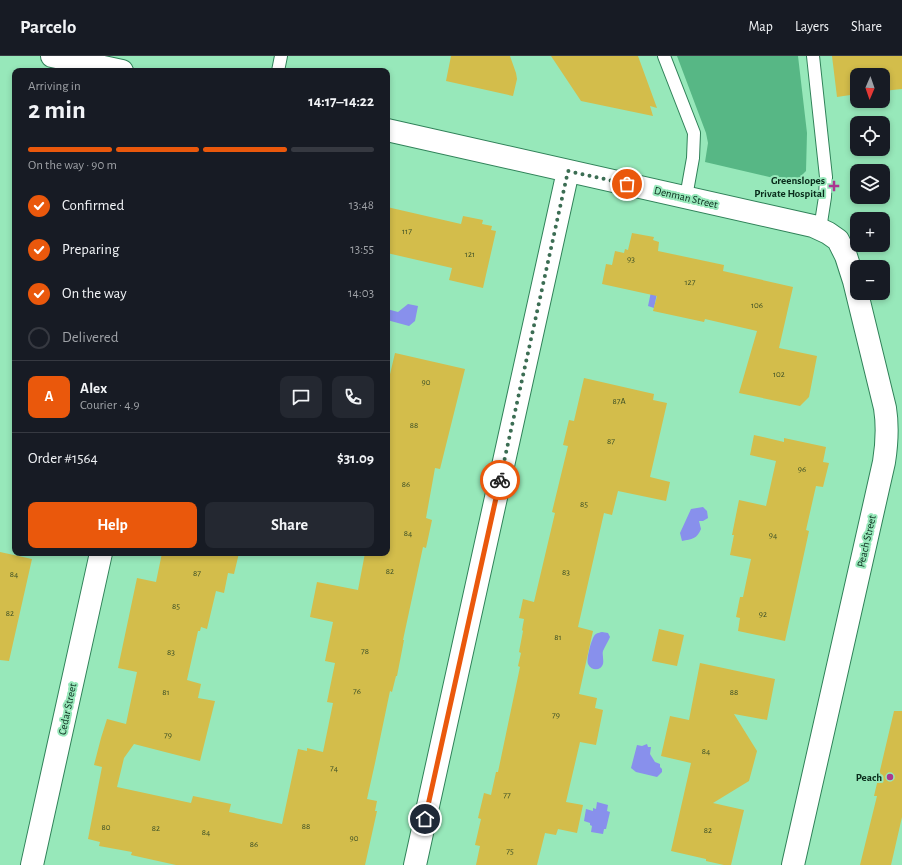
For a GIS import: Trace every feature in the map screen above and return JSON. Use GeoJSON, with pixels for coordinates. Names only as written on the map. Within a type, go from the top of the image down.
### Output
{"type":"FeatureCollection","features":[{"type":"Feature","properties":{"kind":"street"},"geometry":{"type":"LineString","coordinates":[[52,56],[108,68]]}},
{"type":"Feature","properties":{"kind":"street","name":"Denman Street"},"geometry":{"type":"LineString","coordinates":[[390,131],[797,222],[820,229]]}},
{"type":"Feature","properties":{"kind":"street"},"geometry":{"type":"LineString","coordinates":[[415,865],[568,171]]}},
{"type":"Feature","properties":{"kind":"street","name":"Peach Street"},"geometry":{"type":"LineString","coordinates":[[794,865],[887,444],[888,427],[885,408],[856,288],[846,256],[838,240],[820,229]]}},
{"type":"Feature","properties":{"kind":"street","name":"Cedar Street"},"geometry":{"type":"LineString","coordinates":[[32,865],[100,556]]}},
{"type":"Feature","properties":{"kind":"lane"},"geometry":{"type":"LineString","coordinates":[[279,68],[281,56]]}},
{"type":"Feature","properties":{"kind":"lane"},"geometry":{"type":"LineString","coordinates":[[664,56],[694,133],[693,158],[686,197]]}},
{"type":"Feature","properties":{"kind":"lane"},"geometry":{"type":"LineString","coordinates":[[813,56],[826,177],[825,197],[820,229]]}},
{"type":"Feature","properties":{"kind":"green space"},"geometry":{"type":"Polygon","coordinates":[[[677,56],[798,56],[807,133],[806,171],[802,175],[799,184],[705,162],[708,143],[706,133],[677,56]]]}},
{"type":"Feature","properties":{"kind":"water"},"geometry":{"type":"Polygon","coordinates":[[[659,254],[665,255],[654,308],[648,306],[659,254]]]}},
{"type":"Feature","properties":{"kind":"water"},"geometry":{"type":"Polygon","coordinates":[[[408,304],[418,306],[415,321],[409,326],[390,321],[390,310],[398,312],[408,304]]]}},
{"type":"Feature","properties":{"kind":"water"},"geometry":{"type":"Polygon","coordinates":[[[703,507],[707,511],[708,518],[703,521],[699,521],[701,529],[698,535],[689,540],[682,541],[680,533],[691,509],[703,507]]]}},
{"type":"Feature","properties":{"kind":"water"},"geometry":{"type":"Polygon","coordinates":[[[602,632],[608,633],[610,637],[603,651],[602,666],[598,669],[594,669],[588,664],[589,650],[594,636],[602,632]]]}},
{"type":"Feature","properties":{"kind":"water"},"geometry":{"type":"Polygon","coordinates":[[[647,744],[648,747],[651,747],[650,754],[655,762],[660,764],[662,769],[662,772],[657,777],[636,772],[631,768],[637,745],[642,746],[647,744]]]}},
{"type":"Feature","properties":{"kind":"water"},"geometry":{"type":"Polygon","coordinates":[[[597,802],[608,805],[607,811],[610,812],[606,829],[604,829],[603,834],[591,832],[592,826],[590,823],[584,821],[586,809],[593,811],[593,808],[596,809],[597,802]]]}},
{"type":"Feature","properties":{"kind":"building"},"geometry":{"type":"Polygon","coordinates":[[[451,56],[510,56],[517,79],[513,96],[446,81],[451,56]]]}},
{"type":"Feature","properties":{"kind":"building"},"geometry":{"type":"Polygon","coordinates":[[[551,56],[638,56],[657,108],[650,106],[653,116],[581,101],[551,56]]]}},
{"type":"Feature","properties":{"kind":"building"},"geometry":{"type":"Polygon","coordinates":[[[832,56],[902,56],[902,89],[890,90],[890,68],[850,68],[850,95],[837,97],[832,56]]]}},
{"type":"Feature","properties":{"kind":"building"},"geometry":{"type":"Polygon","coordinates":[[[390,208],[461,224],[463,216],[483,220],[482,224],[492,226],[491,230],[496,231],[483,288],[449,280],[452,268],[390,254],[390,208]]]}},
{"type":"Feature","properties":{"kind":"building"},"geometry":{"type":"Polygon","coordinates":[[[632,233],[654,237],[653,240],[659,242],[658,251],[724,265],[723,271],[793,287],[779,348],[817,356],[809,397],[800,406],[739,393],[757,331],[705,319],[704,322],[653,311],[657,296],[602,284],[606,264],[612,265],[615,251],[624,253],[625,249],[628,250],[632,233]]]}},
{"type":"Feature","properties":{"kind":"building"},"geometry":{"type":"Polygon","coordinates":[[[395,353],[465,369],[440,469],[435,468],[426,518],[432,520],[426,548],[423,547],[403,640],[397,676],[392,692],[390,691],[367,799],[377,801],[375,811],[377,811],[365,865],[176,865],[131,855],[132,852],[99,846],[100,842],[88,839],[102,767],[94,765],[107,719],[126,724],[137,672],[118,668],[137,578],[156,582],[161,556],[238,556],[234,574],[228,573],[224,593],[216,591],[207,629],[201,627],[200,631],[198,631],[187,680],[201,684],[198,698],[215,701],[200,761],[134,744],[124,758],[117,787],[191,803],[193,796],[231,804],[229,812],[282,824],[298,749],[307,751],[307,748],[323,752],[333,703],[327,702],[335,663],[325,661],[333,622],[310,617],[317,582],[358,590],[364,556],[390,556],[390,374],[395,353]]]}},
{"type":"Feature","properties":{"kind":"building"},"geometry":{"type":"Polygon","coordinates":[[[584,378],[654,394],[653,400],[667,403],[650,477],[670,482],[666,501],[618,491],[612,515],[604,513],[578,627],[593,631],[579,694],[597,698],[595,708],[603,710],[596,745],[580,742],[566,802],[583,805],[577,833],[558,829],[556,835],[545,833],[537,865],[476,865],[480,846],[475,845],[481,819],[478,818],[484,793],[491,795],[496,772],[498,772],[520,667],[518,666],[521,653],[519,652],[524,619],[519,618],[523,599],[534,602],[555,513],[552,512],[568,446],[563,445],[569,420],[574,421],[584,378]]]}},
{"type":"Feature","properties":{"kind":"building"},"geometry":{"type":"Polygon","coordinates":[[[754,435],[784,442],[784,438],[826,447],[823,462],[829,463],[823,487],[816,486],[806,530],[809,531],[785,641],[738,631],[740,618],[736,617],[740,597],[743,597],[751,559],[730,555],[734,535],[732,535],[739,500],[766,506],[776,461],[750,455],[754,435]]]}},
{"type":"Feature","properties":{"kind":"building"},"geometry":{"type":"Polygon","coordinates":[[[0,552],[12,555],[12,556],[32,559],[9,661],[0,660],[0,552]]]}},
{"type":"Feature","properties":{"kind":"building"},"geometry":{"type":"Polygon","coordinates":[[[659,629],[684,635],[677,666],[652,661],[659,629]]]}},
{"type":"Feature","properties":{"kind":"building"},"geometry":{"type":"Polygon","coordinates":[[[700,663],[775,679],[767,720],[734,714],[757,751],[749,781],[713,803],[744,810],[731,865],[706,861],[706,859],[671,851],[691,763],[661,756],[670,716],[689,720],[700,663]]]}},
{"type":"Feature","properties":{"kind":"building"},"geometry":{"type":"Polygon","coordinates":[[[894,711],[902,711],[902,817],[891,865],[860,865],[877,796],[874,796],[894,711]]]}},
{"type":"Feature","properties":{"kind":"way so far"},"geometry":{"type":"LineString","coordinates":[[500,480],[568,171],[627,184]]}},
{"type":"Feature","properties":{"kind":"place","name":"Greenslopes Private Hospital"},"geometry":{"type":"Point","coordinates":[834,186]}},
{"type":"Feature","properties":{"kind":"place","name":"Peach"},"geometry":{"type":"Point","coordinates":[890,777]}},
{"type":"Feature","properties":{"kind":"route"},"geometry":{"type":"LineString","coordinates":[[425,819],[500,480]]}}]}
